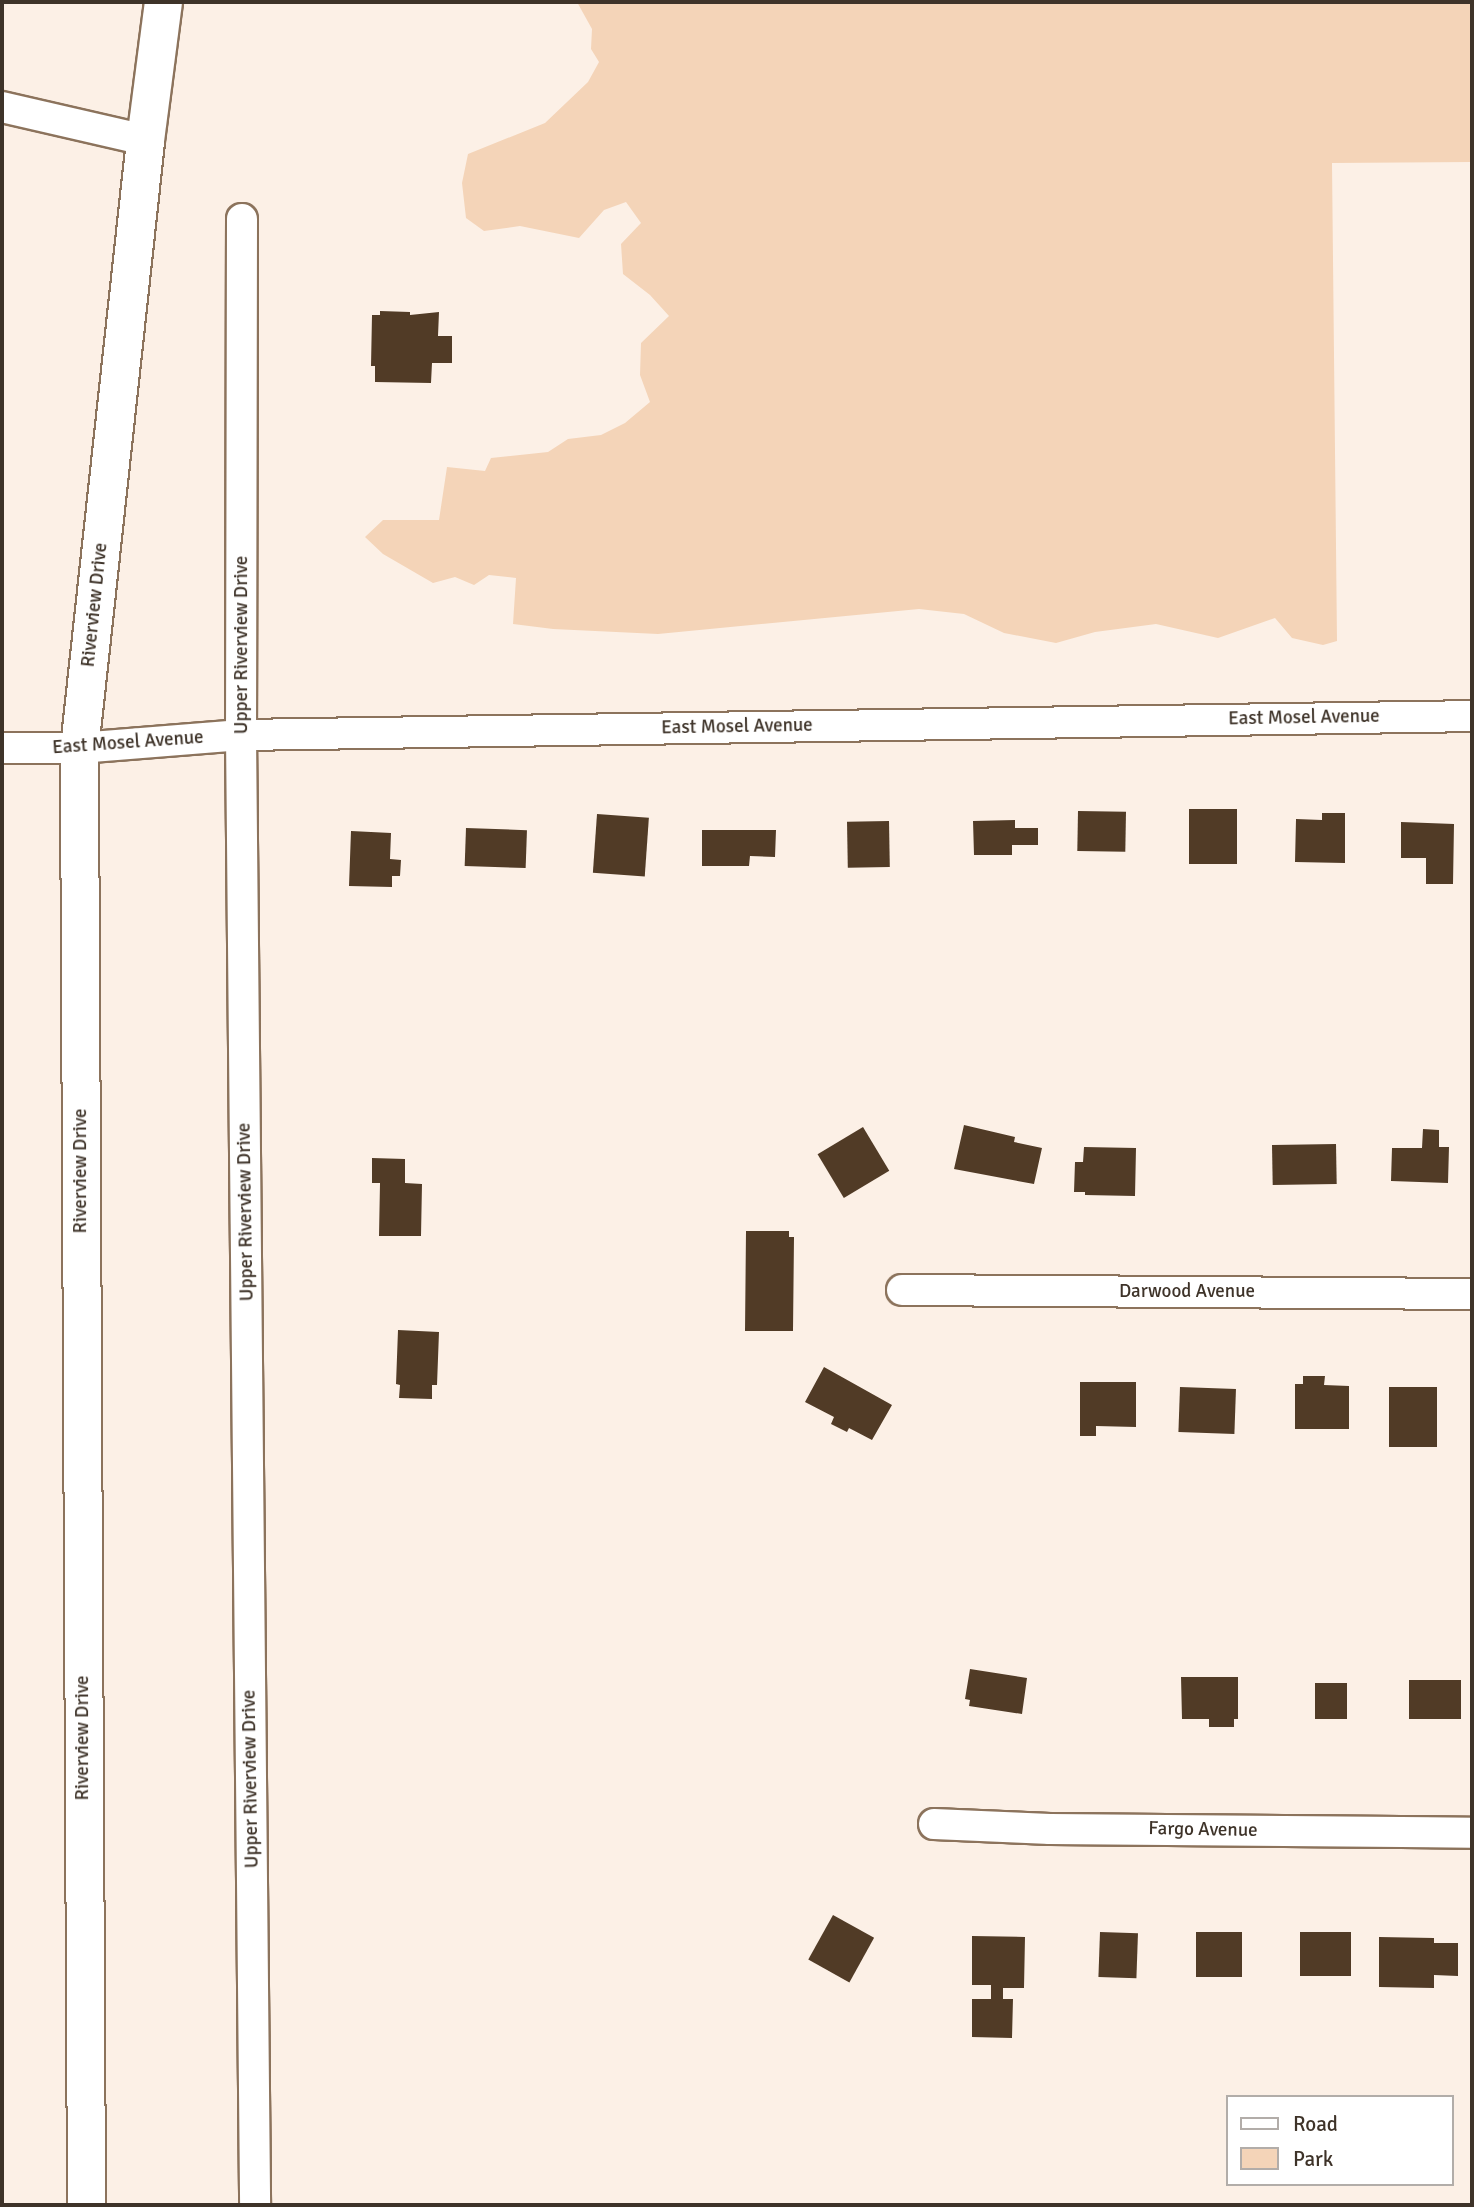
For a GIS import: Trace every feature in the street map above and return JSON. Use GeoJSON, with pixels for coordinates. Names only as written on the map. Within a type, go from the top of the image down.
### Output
{"type":"FeatureCollection","features":[{"type":"Feature","properties":{"kind":"street","name":"Riverview Drive"},"geometry":{"type":"LineString","coordinates":[[86,2205],[79,748],[145,140],[163,2]]}},
{"type":"Feature","properties":{"kind":"street"},"geometry":{"type":"LineString","coordinates":[[2,107],[145,140]]}},
{"type":"Feature","properties":{"kind":"street","name":"Upper Riverview Drive"},"geometry":{"type":"LineString","coordinates":[[242,219],[242,735],[255,2205]]}},
{"type":"Feature","properties":{"kind":"street","name":"East Mosel Avenue"},"geometry":{"type":"LineString","coordinates":[[2,748],[79,748],[242,735],[1472,716]]}},
{"type":"Feature","properties":{"kind":"street","name":"Darwood Avenue"},"geometry":{"type":"LineString","coordinates":[[902,1290],[1472,1293]]}},
{"type":"Feature","properties":{"kind":"street","name":"Fargo Avenue"},"geometry":{"type":"LineString","coordinates":[[934,1824],[1050,1829],[1472,1833]]}},
{"type":"Feature","properties":{"kind":"green space"},"geometry":{"type":"Polygon","coordinates":[[[577,2],[1472,2],[1472,162],[1332,163],[1337,641],[1323,645],[1292,638],[1275,618],[1218,638],[1156,624],[1095,632],[1056,643],[1004,633],[964,614],[919,609],[658,634],[553,629],[513,624],[516,578],[489,575],[474,585],[455,577],[433,583],[383,554],[365,537],[383,520],[439,520],[447,467],[485,471],[491,458],[548,452],[568,439],[601,435],[625,423],[650,402],[640,375],[641,343],[669,316],[650,295],[623,274],[621,244],[641,223],[626,202],[604,210],[579,238],[520,226],[484,231],[466,218],[462,183],[468,154],[545,123],[588,82],[599,62],[591,49],[592,29],[577,2]]]}},
{"type":"Feature","properties":{"kind":"building"},"geometry":{"type":"Polygon","coordinates":[[[380,311],[410,312],[410,315],[439,312],[438,336],[452,336],[452,363],[432,363],[431,383],[375,382],[375,366],[371,366],[372,315],[380,315],[380,311]]]}},
{"type":"Feature","properties":{"kind":"building"},"geometry":{"type":"Polygon","coordinates":[[[1189,809],[1237,809],[1237,864],[1189,864],[1189,809]]]}},
{"type":"Feature","properties":{"kind":"building"},"geometry":{"type":"Polygon","coordinates":[[[1078,811],[1126,812],[1125,852],[1077,851],[1078,811]]]}},
{"type":"Feature","properties":{"kind":"building"},"geometry":{"type":"Polygon","coordinates":[[[1322,813],[1345,813],[1345,863],[1295,862],[1296,819],[1322,820],[1322,813]]]}},
{"type":"Feature","properties":{"kind":"building"},"geometry":{"type":"Polygon","coordinates":[[[597,814],[649,818],[645,876],[593,873],[597,814]]]}},
{"type":"Feature","properties":{"kind":"building"},"geometry":{"type":"Polygon","coordinates":[[[1015,820],[1015,828],[1038,828],[1038,845],[1012,845],[1012,855],[974,855],[973,821],[1015,820]]]}},
{"type":"Feature","properties":{"kind":"building"},"geometry":{"type":"Polygon","coordinates":[[[889,821],[890,867],[848,868],[847,822],[889,821]]]}},
{"type":"Feature","properties":{"kind":"building"},"geometry":{"type":"Polygon","coordinates":[[[1401,822],[1454,824],[1453,884],[1426,884],[1426,858],[1401,858],[1401,822]]]}},
{"type":"Feature","properties":{"kind":"building"},"geometry":{"type":"Polygon","coordinates":[[[466,828],[527,830],[526,868],[465,866],[466,828]]]}},
{"type":"Feature","properties":{"kind":"building"},"geometry":{"type":"Polygon","coordinates":[[[702,830],[776,830],[775,857],[750,856],[749,866],[702,866],[702,830]]]}},
{"type":"Feature","properties":{"kind":"building"},"geometry":{"type":"Polygon","coordinates":[[[351,831],[391,833],[390,859],[401,860],[400,876],[392,876],[392,887],[349,886],[351,831]]]}},
{"type":"Feature","properties":{"kind":"building"},"geometry":{"type":"Polygon","coordinates":[[[964,1125],[1015,1137],[1014,1142],[1042,1148],[1034,1184],[954,1169],[964,1125]]]}},
{"type":"Feature","properties":{"kind":"building"},"geometry":{"type":"Polygon","coordinates":[[[863,1127],[889,1171],[844,1198],[818,1154],[863,1127]]]}},
{"type":"Feature","properties":{"kind":"building"},"geometry":{"type":"Polygon","coordinates":[[[1423,1129],[1439,1130],[1439,1147],[1449,1147],[1448,1183],[1391,1181],[1392,1148],[1422,1148],[1423,1129]]]}},
{"type":"Feature","properties":{"kind":"building"},"geometry":{"type":"Polygon","coordinates":[[[1336,1144],[1337,1184],[1273,1185],[1272,1145],[1336,1144]]]}},
{"type":"Feature","properties":{"kind":"building"},"geometry":{"type":"Polygon","coordinates":[[[1084,1147],[1136,1148],[1135,1196],[1085,1195],[1085,1192],[1074,1192],[1075,1162],[1083,1162],[1084,1147]]]}},
{"type":"Feature","properties":{"kind":"building"},"geometry":{"type":"Polygon","coordinates":[[[372,1158],[405,1159],[405,1183],[422,1184],[421,1236],[379,1236],[380,1183],[372,1183],[372,1158]]]}},
{"type":"Feature","properties":{"kind":"building"},"geometry":{"type":"Polygon","coordinates":[[[746,1231],[789,1231],[789,1237],[794,1237],[793,1331],[745,1331],[746,1231]]]}},
{"type":"Feature","properties":{"kind":"building"},"geometry":{"type":"Polygon","coordinates":[[[398,1330],[439,1332],[437,1385],[432,1385],[432,1399],[399,1398],[400,1385],[396,1384],[398,1330]]]}},
{"type":"Feature","properties":{"kind":"building"},"geometry":{"type":"Polygon","coordinates":[[[824,1367],[892,1405],[872,1440],[849,1428],[847,1432],[831,1424],[834,1417],[805,1402],[824,1367]]]}},
{"type":"Feature","properties":{"kind":"building"},"geometry":{"type":"Polygon","coordinates":[[[1303,1376],[1325,1376],[1324,1385],[1349,1386],[1349,1429],[1295,1429],[1295,1384],[1303,1384],[1303,1376]]]}},
{"type":"Feature","properties":{"kind":"building"},"geometry":{"type":"Polygon","coordinates":[[[1080,1382],[1136,1382],[1136,1427],[1096,1426],[1096,1436],[1080,1436],[1080,1382]]]}},
{"type":"Feature","properties":{"kind":"building"},"geometry":{"type":"Polygon","coordinates":[[[1180,1387],[1236,1389],[1234,1434],[1178,1432],[1180,1387]]]}},
{"type":"Feature","properties":{"kind":"building"},"geometry":{"type":"Polygon","coordinates":[[[1389,1387],[1437,1387],[1437,1447],[1389,1447],[1389,1387]]]}},
{"type":"Feature","properties":{"kind":"building"},"geometry":{"type":"Polygon","coordinates":[[[970,1669],[1027,1678],[1022,1714],[969,1706],[970,1700],[965,1699],[970,1669]]]}},
{"type":"Feature","properties":{"kind":"building"},"geometry":{"type":"Polygon","coordinates":[[[1181,1677],[1238,1677],[1238,1719],[1234,1719],[1234,1727],[1209,1727],[1209,1719],[1182,1719],[1181,1677]]]}},
{"type":"Feature","properties":{"kind":"building"},"geometry":{"type":"Polygon","coordinates":[[[1409,1680],[1461,1680],[1461,1719],[1409,1719],[1409,1680]]]}},
{"type":"Feature","properties":{"kind":"building"},"geometry":{"type":"Polygon","coordinates":[[[1315,1683],[1347,1683],[1347,1719],[1315,1719],[1315,1683]]]}},
{"type":"Feature","properties":{"kind":"building"},"geometry":{"type":"Polygon","coordinates":[[[833,1915],[874,1938],[849,1982],[808,1960],[833,1915]]]}},
{"type":"Feature","properties":{"kind":"building"},"geometry":{"type":"Polygon","coordinates":[[[1100,1932],[1138,1933],[1136,1978],[1098,1977],[1100,1932]]]}},
{"type":"Feature","properties":{"kind":"building"},"geometry":{"type":"Polygon","coordinates":[[[1196,1932],[1242,1932],[1242,1977],[1196,1977],[1196,1932]]]}},
{"type":"Feature","properties":{"kind":"building"},"geometry":{"type":"Polygon","coordinates":[[[1300,1932],[1351,1932],[1351,1976],[1300,1976],[1300,1932]]]}},
{"type":"Feature","properties":{"kind":"building"},"geometry":{"type":"Polygon","coordinates":[[[972,1936],[1025,1937],[1024,1988],[1003,1988],[1003,1999],[1013,1999],[1012,2038],[972,2037],[972,1999],[991,1999],[991,1985],[972,1985],[972,1936]]]}},
{"type":"Feature","properties":{"kind":"building"},"geometry":{"type":"Polygon","coordinates":[[[1379,1937],[1434,1938],[1434,1943],[1458,1943],[1458,1976],[1434,1975],[1434,1988],[1379,1987],[1379,1937]]]}}]}
